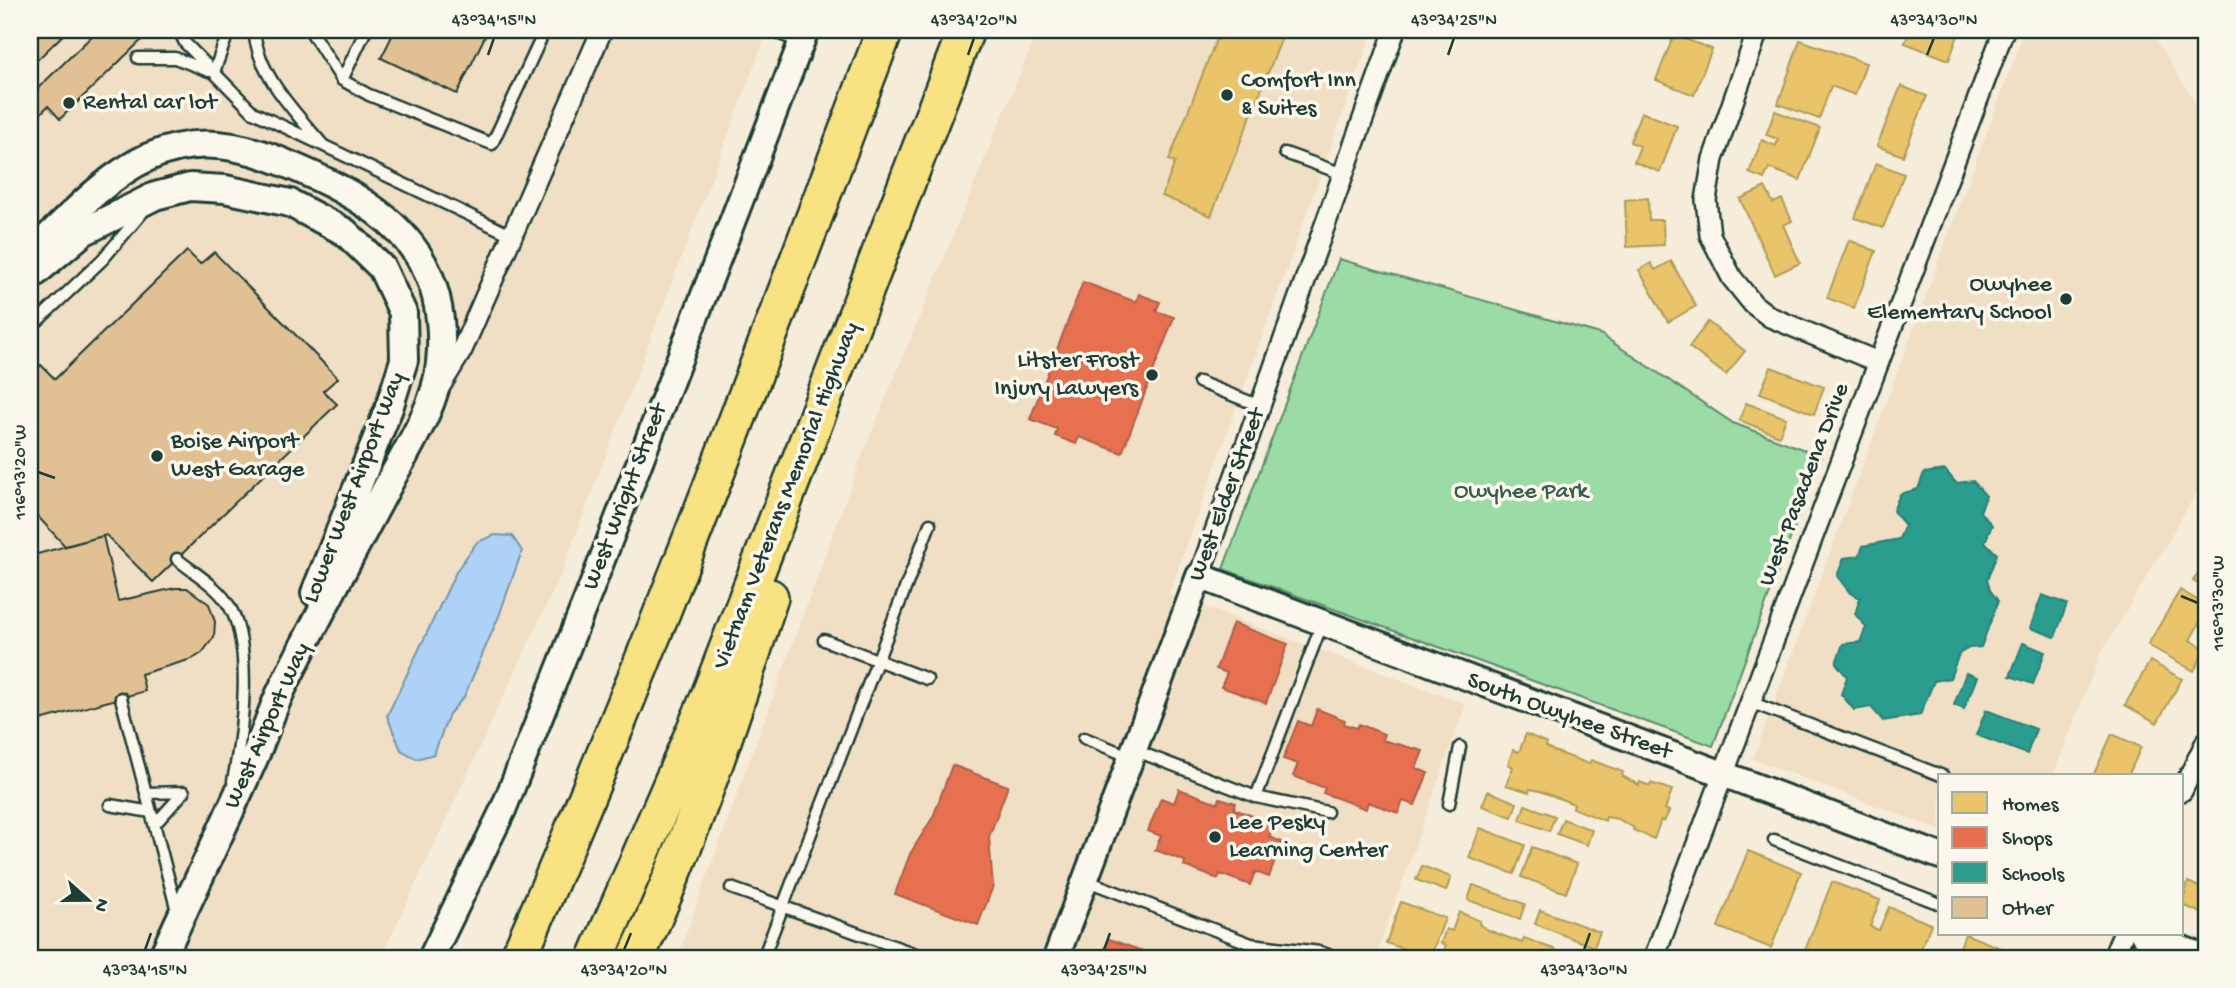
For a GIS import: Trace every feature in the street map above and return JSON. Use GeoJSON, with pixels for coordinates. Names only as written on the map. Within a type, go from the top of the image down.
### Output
{"type":"FeatureCollection","features":[{"type":"Feature","properties":{"kind":"highway"},"geometry":{"type":"LineString","coordinates":[[518,958],[604,758],[688,547],[885,30]]}},
{"type":"Feature","properties":{"kind":"highway","name":"Vietnam Veterans Memorial Highway"},"geometry":{"type":"LineString","coordinates":[[596,958],[707,701],[966,30]]}},
{"type":"Feature","properties":{"kind":"highway"},"geometry":{"type":"LineString","coordinates":[[636,958],[688,833],[739,692],[842,356]]}},
{"type":"Feature","properties":{"kind":"highway"},"geometry":{"type":"LineString","coordinates":[[492,958],[688,547]]}},
{"type":"Feature","properties":{"kind":"main road"},"geometry":{"type":"LineString","coordinates":[[30,255],[99,187],[123,169],[152,153],[182,146],[218,145],[253,151],[280,161],[361,201],[392,220],[421,261],[436,296],[442,342],[431,402]]}},
{"type":"Feature","properties":{"kind":"main road","name":"Lower West Airport Way"},"geometry":{"type":"LineString","coordinates":[[30,277],[83,232],[155,196],[190,187],[225,189],[289,203],[345,232],[382,268],[403,313],[404,360],[393,396],[281,690]]}},
{"type":"Feature","properties":{"kind":"main road","name":"West Airport Way"},"geometry":{"type":"LineString","coordinates":[[163,958],[281,690],[431,402]]}},
{"type":"Feature","properties":{"kind":"street","name":"West Airport Way"},"geometry":{"type":"LineString","coordinates":[[431,402],[462,350],[602,30]]}},
{"type":"Feature","properties":{"kind":"street","name":"West Elder Street"},"geometry":{"type":"LineString","coordinates":[[1056,958],[1199,576],[1395,30]]}},
{"type":"Feature","properties":{"kind":"street"},"geometry":{"type":"LineString","coordinates":[[1758,30],[1713,159],[1706,201],[1710,235],[1732,278],[1753,304],[1770,317],[1878,362]]}},
{"type":"Feature","properties":{"kind":"street","name":"West Pasadena Drive"},"geometry":{"type":"LineString","coordinates":[[1654,958],[2004,30]]}},
{"type":"Feature","properties":{"kind":"street","name":"West Wright Street"},"geometry":{"type":"LineString","coordinates":[[431,958],[503,810],[590,592],[797,33]]}},
{"type":"Feature","properties":{"kind":"street","name":"South Owyhee Street"},"geometry":{"type":"LineString","coordinates":[[1199,576],[1938,855]]}},
{"type":"Feature","properties":{"kind":"street"},"geometry":{"type":"LineString","coordinates":[[2184,787],[2206,742]]}},
{"type":"Feature","properties":{"kind":"street"},"geometry":{"type":"LineString","coordinates":[[2113,958],[2122,936]]}},
{"type":"Feature","properties":{"kind":"street"},"geometry":{"type":"LineString","coordinates":[[2148,936],[2206,958]]}},
{"type":"Feature","properties":{"kind":"lane"},"geometry":{"type":"LineString","coordinates":[[179,30],[185,43],[253,112],[511,234]]}},
{"type":"Feature","properties":{"kind":"lane"},"geometry":{"type":"LineString","coordinates":[[214,72],[229,30]]}},
{"type":"Feature","properties":{"kind":"lane"},"geometry":{"type":"LineString","coordinates":[[254,30],[259,58],[271,78],[291,107],[326,148]]}},
{"type":"Feature","properties":{"kind":"lane"},"geometry":{"type":"LineString","coordinates":[[310,30],[342,80],[369,95],[492,144],[545,30]]}},
{"type":"Feature","properties":{"kind":"lane"},"geometry":{"type":"LineString","coordinates":[[342,80],[366,30]]}},
{"type":"Feature","properties":{"kind":"lane"},"geometry":{"type":"LineString","coordinates":[[138,58],[175,58],[214,72]]}},
{"type":"Feature","properties":{"kind":"lane"},"geometry":{"type":"LineString","coordinates":[[1285,153],[1343,174]]}},
{"type":"Feature","properties":{"kind":"lane"},"geometry":{"type":"LineString","coordinates":[[30,328],[103,260],[155,196]]}},
{"type":"Feature","properties":{"kind":"lane"},"geometry":{"type":"LineString","coordinates":[[1199,382],[1260,406]]}},
{"type":"Feature","properties":{"kind":"lane"},"geometry":{"type":"LineString","coordinates":[[763,958],[930,524]]}},
{"type":"Feature","properties":{"kind":"lane"},"geometry":{"type":"LineString","coordinates":[[177,559],[226,601],[233,616],[242,655],[244,698],[239,750],[224,823]]}},
{"type":"Feature","properties":{"kind":"lane"},"geometry":{"type":"LineString","coordinates":[[1256,797],[1323,623]]}},
{"type":"Feature","properties":{"kind":"lane"},"geometry":{"type":"LineString","coordinates":[[824,640],[927,679]]}},
{"type":"Feature","properties":{"kind":"lane"},"geometry":{"type":"LineString","coordinates":[[121,698],[180,920]]}},
{"type":"Feature","properties":{"kind":"lane"},"geometry":{"type":"LineString","coordinates":[[1750,702],[1938,774]]}},
{"type":"Feature","properties":{"kind":"lane"},"geometry":{"type":"LineString","coordinates":[[1084,738],[1256,797],[1327,812]]}},
{"type":"Feature","properties":{"kind":"lane"},"geometry":{"type":"LineString","coordinates":[[1449,804],[1460,747]]}},
{"type":"Feature","properties":{"kind":"lane"},"geometry":{"type":"LineString","coordinates":[[147,793],[184,792],[155,824]]}},
{"type":"Feature","properties":{"kind":"lane"},"geometry":{"type":"LineString","coordinates":[[110,805],[152,812]]}},
{"type":"Feature","properties":{"kind":"lane"},"geometry":{"type":"LineString","coordinates":[[1774,840],[1938,903]]}},
{"type":"Feature","properties":{"kind":"lane"},"geometry":{"type":"LineString","coordinates":[[1085,880],[1251,944],[1320,952],[1337,958]]}},
{"type":"Feature","properties":{"kind":"lane"},"geometry":{"type":"LineString","coordinates":[[731,888],[926,958]]}},
{"type":"Feature","properties":{"kind":"shaded area"},"geometry":{"type":"Polygon","coordinates":[[[30,30],[768,30],[561,574],[381,958],[30,958],[30,30]]]}},
{"type":"Feature","properties":{"kind":"shaded area"},"geometry":{"type":"Polygon","coordinates":[[[1038,30],[1373,30],[1169,594],[1466,704],[1375,958],[677,958],[861,458],[1038,30]]]}},
{"type":"Feature","properties":{"kind":"shaded area","name":"Owyhee Elementary School"},"geometry":{"type":"Polygon","coordinates":[[[2025,30],[2150,30],[2206,120],[2206,477],[2100,655],[2054,774],[1938,774],[1938,829],[1753,759],[2025,30]]]}},
{"type":"Feature","properties":{"kind":"green space","name":"Owyhee Park"},"geometry":{"type":"Polygon","coordinates":[[[1339,259],[1600,334],[1733,423],[1821,456],[1713,746],[1223,569],[1339,259]]]}},
{"type":"Feature","properties":{"kind":"water"},"geometry":{"type":"Polygon","coordinates":[[[495,535],[512,536],[522,551],[499,616],[464,697],[449,714],[434,754],[417,759],[401,750],[387,716],[457,570],[477,542],[495,535]]]}},
{"type":"Feature","properties":{"kind":"building: Homes","name":"Comfort Inn & Suites"},"geometry":{"type":"Polygon","coordinates":[[[1220,30],[1285,30],[1211,216],[1162,196],[1175,162],[1169,160],[1220,30]]]}},
{"type":"Feature","properties":{"kind":"building: Homes"},"geometry":{"type":"Polygon","coordinates":[[[1910,30],[1960,30],[1949,60],[1905,43],[1910,30]]]}},
{"type":"Feature","properties":{"kind":"building: Homes"},"geometry":{"type":"Polygon","coordinates":[[[1674,35],[1712,49],[1694,95],[1656,80],[1674,35]]]}},
{"type":"Feature","properties":{"kind":"building: Homes"},"geometry":{"type":"Polygon","coordinates":[[[1800,40],[1866,63],[1855,95],[1831,86],[1819,119],[1778,104],[1800,40]]]}},
{"type":"Feature","properties":{"kind":"building: Homes"},"geometry":{"type":"Polygon","coordinates":[[[1901,86],[1927,96],[1903,156],[1877,146],[1901,86]]]}},
{"type":"Feature","properties":{"kind":"building: Homes"},"geometry":{"type":"Polygon","coordinates":[[[1775,111],[1820,128],[1800,180],[1769,168],[1764,179],[1749,173],[1762,140],[1776,146],[1778,139],[1766,135],[1775,111]]]}},
{"type":"Feature","properties":{"kind":"building: Homes"},"geometry":{"type":"Polygon","coordinates":[[[1641,112],[1677,126],[1660,172],[1634,162],[1640,146],[1630,142],[1641,112]]]}},
{"type":"Feature","properties":{"kind":"building: Homes"},"geometry":{"type":"Polygon","coordinates":[[[1876,163],[1904,174],[1883,228],[1855,218],[1876,163]]]}},
{"type":"Feature","properties":{"kind":"building: Homes"},"geometry":{"type":"Polygon","coordinates":[[[1765,187],[1773,203],[1782,199],[1792,221],[1783,225],[1800,263],[1775,275],[1740,199],[1765,187]]]}},
{"type":"Feature","properties":{"kind":"building: Homes"},"geometry":{"type":"Polygon","coordinates":[[[1648,198],[1649,220],[1663,220],[1664,245],[1627,247],[1625,200],[1648,198]]]}},
{"type":"Feature","properties":{"kind":"building: Homes"},"geometry":{"type":"Polygon","coordinates":[[[1849,240],[1876,251],[1854,308],[1827,298],[1849,240]]]}},
{"type":"Feature","properties":{"kind":"building: Homes"},"geometry":{"type":"Polygon","coordinates":[[[1671,261],[1696,306],[1668,322],[1639,270],[1651,263],[1655,270],[1671,261]]]}},
{"type":"Feature","properties":{"kind":"building: Homes"},"geometry":{"type":"Polygon","coordinates":[[[1708,322],[1745,351],[1726,375],[1689,347],[1708,322]]]}},
{"type":"Feature","properties":{"kind":"building: Homes"},"geometry":{"type":"Polygon","coordinates":[[[1771,367],[1824,387],[1814,414],[1760,393],[1771,367]]]}},
{"type":"Feature","properties":{"kind":"building: Homes"},"geometry":{"type":"Polygon","coordinates":[[[1746,403],[1786,418],[1779,436],[1739,420],[1746,403]]]}},
{"type":"Feature","properties":{"kind":"building: Homes"},"geometry":{"type":"Polygon","coordinates":[[[2206,560],[2206,589],[2193,581],[2206,560]]]}},
{"type":"Feature","properties":{"kind":"building: Homes"},"geometry":{"type":"Polygon","coordinates":[[[2180,590],[2206,605],[2206,611],[2190,640],[2206,649],[2194,671],[2148,645],[2180,590]]]}},
{"type":"Feature","properties":{"kind":"building: Homes"},"geometry":{"type":"Polygon","coordinates":[[[2150,661],[2182,679],[2157,723],[2125,705],[2150,661]]]}},
{"type":"Feature","properties":{"kind":"building: Homes"},"geometry":{"type":"Polygon","coordinates":[[[1526,734],[1547,743],[1546,746],[1554,751],[1589,764],[1591,760],[1623,772],[1622,776],[1639,785],[1640,782],[1650,786],[1651,783],[1672,790],[1665,809],[1669,811],[1664,822],[1661,820],[1654,839],[1633,830],[1634,828],[1618,819],[1606,817],[1605,821],[1573,808],[1574,804],[1540,791],[1530,789],[1529,792],[1506,785],[1513,767],[1508,764],[1513,750],[1519,752],[1526,734]]]}},
{"type":"Feature","properties":{"kind":"building: Homes"},"geometry":{"type":"Polygon","coordinates":[[[2112,734],[2141,747],[2129,774],[2094,774],[2112,734]]]}},
{"type":"Feature","properties":{"kind":"building: Homes"},"geometry":{"type":"Polygon","coordinates":[[[1488,791],[1517,803],[1512,817],[1482,806],[1488,791]]]}},
{"type":"Feature","properties":{"kind":"building: Homes"},"geometry":{"type":"Polygon","coordinates":[[[1525,805],[1555,816],[1549,831],[1520,820],[1525,805]]]}},
{"type":"Feature","properties":{"kind":"building: Homes"},"geometry":{"type":"Polygon","coordinates":[[[1563,819],[1592,830],[1587,845],[1557,834],[1563,819]]]}},
{"type":"Feature","properties":{"kind":"building: Homes"},"geometry":{"type":"Polygon","coordinates":[[[1480,828],[1525,845],[1514,874],[1469,858],[1480,828]]]}},
{"type":"Feature","properties":{"kind":"building: Homes"},"geometry":{"type":"Polygon","coordinates":[[[1532,847],[1577,864],[1566,893],[1521,877],[1532,847]]]}},
{"type":"Feature","properties":{"kind":"building: Homes"},"geometry":{"type":"Polygon","coordinates":[[[1748,851],[1801,872],[1771,948],[1718,927],[1748,851]]]}},
{"type":"Feature","properties":{"kind":"building: Homes"},"geometry":{"type":"Polygon","coordinates":[[[1422,866],[1451,877],[1446,891],[1416,880],[1422,866]]]}},
{"type":"Feature","properties":{"kind":"building: Homes"},"geometry":{"type":"Polygon","coordinates":[[[1832,882],[1880,900],[1870,927],[1879,930],[1889,907],[1931,924],[1920,951],[1927,953],[1925,958],[1802,958],[1832,882]]]}},
{"type":"Feature","properties":{"kind":"building: Homes"},"geometry":{"type":"Polygon","coordinates":[[[2188,882],[2206,890],[2206,915],[2184,906],[2188,882]]]}},
{"type":"Feature","properties":{"kind":"building: Homes"},"geometry":{"type":"Polygon","coordinates":[[[1473,885],[1525,904],[1520,919],[1468,900],[1473,885]]]}},
{"type":"Feature","properties":{"kind":"building: Homes"},"geometry":{"type":"Polygon","coordinates":[[[1401,902],[1445,918],[1430,958],[1386,943],[1401,902]]]}},
{"type":"Feature","properties":{"kind":"building: Homes"},"geometry":{"type":"Polygon","coordinates":[[[1540,910],[1600,932],[1594,947],[1535,924],[1540,910]]]}},
{"type":"Feature","properties":{"kind":"building: Homes"},"geometry":{"type":"Polygon","coordinates":[[[1459,912],[1480,921],[1479,924],[1488,930],[1522,943],[1524,938],[1556,950],[1555,955],[1565,958],[1441,958],[1446,945],[1441,943],[1446,929],[1452,931],[1459,912]]]}},
{"type":"Feature","properties":{"kind":"building: Homes"},"geometry":{"type":"Polygon","coordinates":[[[1964,936],[2016,954],[2014,958],[1956,958],[1964,936]]]}},
{"type":"Feature","properties":{"kind":"building: Shops"},"geometry":{"type":"Polygon","coordinates":[[[1083,282],[1136,302],[1139,294],[1160,302],[1156,311],[1174,317],[1122,453],[1079,437],[1076,444],[1055,436],[1057,429],[1030,419],[1083,282]]]}},
{"type":"Feature","properties":{"kind":"building: Shops"},"geometry":{"type":"Polygon","coordinates":[[[1233,623],[1288,644],[1266,703],[1221,687],[1227,673],[1216,669],[1233,623]]]}},
{"type":"Feature","properties":{"kind":"building: Shops"},"geometry":{"type":"Polygon","coordinates":[[[1317,709],[1345,720],[1344,724],[1357,728],[1359,724],[1384,734],[1382,740],[1423,751],[1416,768],[1428,773],[1415,805],[1403,801],[1398,813],[1368,802],[1366,809],[1323,793],[1325,788],[1293,776],[1298,764],[1283,759],[1298,721],[1311,726],[1317,709]]]}},
{"type":"Feature","properties":{"kind":"building: Shops"},"geometry":{"type":"Polygon","coordinates":[[[952,765],[1008,786],[989,837],[993,886],[978,925],[895,894],[910,854],[933,817],[952,765]]]}},
{"type":"Feature","properties":{"kind":"building: Shops","name":"Lee Pesky Learning Center"},"geometry":{"type":"Polygon","coordinates":[[[1179,789],[1218,803],[1220,798],[1236,803],[1234,809],[1274,824],[1269,837],[1282,842],[1269,877],[1255,872],[1250,885],[1220,874],[1218,879],[1184,866],[1185,861],[1155,850],[1161,836],[1148,831],[1161,798],[1174,803],[1179,789]]]}},
{"type":"Feature","properties":{"kind":"building: Shops"},"geometry":{"type":"Polygon","coordinates":[[[1109,939],[1161,958],[1101,958],[1109,939]]]}},
{"type":"Feature","properties":{"kind":"building: Schools"},"geometry":{"type":"Polygon","coordinates":[[[1945,470],[1956,483],[1973,481],[1986,496],[1980,512],[1992,525],[1985,542],[1997,554],[1987,580],[1998,601],[1981,647],[1969,648],[1959,654],[1950,678],[1934,681],[1920,715],[1883,721],[1871,707],[1854,710],[1841,694],[1847,677],[1836,663],[1843,644],[1860,642],[1866,627],[1855,614],[1860,598],[1850,593],[1837,576],[1844,558],[1859,556],[1863,546],[1899,539],[1905,525],[1893,511],[1900,494],[1918,489],[1924,473],[1945,470]]]}},
{"type":"Feature","properties":{"kind":"building: Schools"},"geometry":{"type":"Polygon","coordinates":[[[2042,595],[2067,604],[2055,637],[2030,628],[2042,595]]]}},
{"type":"Feature","properties":{"kind":"building: Schools"},"geometry":{"type":"Polygon","coordinates":[[[2023,643],[2045,652],[2033,684],[2010,676],[2023,643]]]}},
{"type":"Feature","properties":{"kind":"building: Schools"},"geometry":{"type":"Polygon","coordinates":[[[1966,673],[1977,677],[1964,709],[1954,705],[1966,673]]]}},
{"type":"Feature","properties":{"kind":"building: Schools"},"geometry":{"type":"Polygon","coordinates":[[[1986,710],[2036,729],[2027,754],[1976,735],[1986,710]]]}},
{"type":"Feature","properties":{"kind":"building: Other"},"geometry":{"type":"Polygon","coordinates":[[[30,30],[68,30],[30,67],[30,30]]]}},
{"type":"Feature","properties":{"kind":"building: Other"},"geometry":{"type":"Polygon","coordinates":[[[98,30],[152,30],[60,119],[48,106],[36,118],[30,111],[30,96],[98,30]]]}},
{"type":"Feature","properties":{"kind":"building: Other"},"geometry":{"type":"Polygon","coordinates":[[[395,30],[488,30],[457,94],[381,58],[395,30]]]}},
{"type":"Feature","properties":{"kind":"building: Other","name":"Boise Airport West Garage"},"geometry":{"type":"Polygon","coordinates":[[[187,251],[200,264],[214,252],[338,378],[323,391],[337,404],[153,582],[106,535],[65,546],[30,508],[30,376],[41,365],[55,379],[187,251]]]}},
{"type":"Feature","properties":{"kind":"building: Other"},"geometry":{"type":"Polygon","coordinates":[[[103,536],[118,601],[175,588],[187,588],[209,604],[215,622],[214,637],[202,653],[192,659],[141,674],[145,691],[30,723],[30,556],[103,536]]]}},
{"type":"Feature","properties":{"kind":"place","name":"Comfort Inn & Suites"},"geometry":{"type":"Point","coordinates":[1227,95]}},
{"type":"Feature","properties":{"kind":"place","name":"Rental car lot"},"geometry":{"type":"Point","coordinates":[69,103]}},
{"type":"Feature","properties":{"kind":"place","name":"Owyhee Elementary School"},"geometry":{"type":"Point","coordinates":[2066,299]}},
{"type":"Feature","properties":{"kind":"place","name":"Litster Frost Injury Lawyers"},"geometry":{"type":"Point","coordinates":[1152,375]}},
{"type":"Feature","properties":{"kind":"place","name":"Boise Airport West Garage"},"geometry":{"type":"Point","coordinates":[157,456]}},
{"type":"Feature","properties":{"kind":"place","name":"Lee Pesky Learning Center"},"geometry":{"type":"Point","coordinates":[1215,837]}}]}
